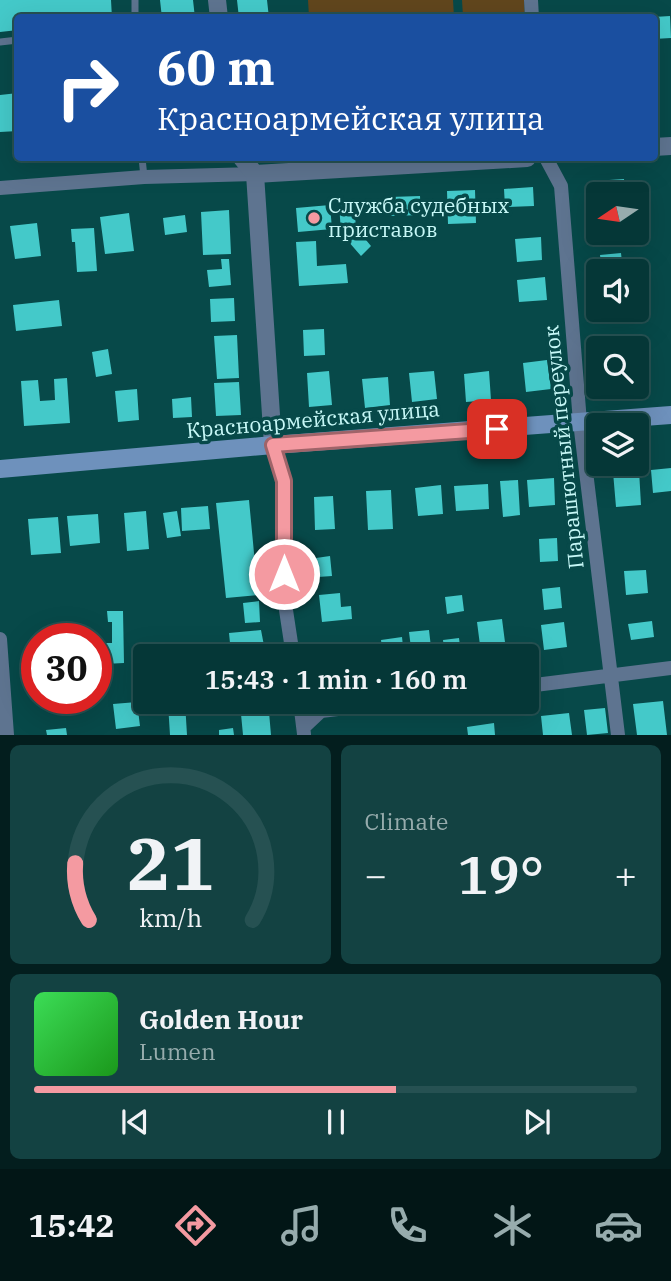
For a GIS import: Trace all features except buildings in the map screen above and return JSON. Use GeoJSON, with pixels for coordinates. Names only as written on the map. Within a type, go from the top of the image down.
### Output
{"type":"FeatureCollection","features":[{"type":"Feature","properties":{"kind":"main road","name":"Красноармейская улица"},"geometry":{"type":"LineString","coordinates":[[0,469],[671,415]]}},
{"type":"Feature","properties":{"kind":"street"},"geometry":{"type":"LineString","coordinates":[[244,161],[255,174],[273,445],[284,481],[284,597],[291,644]]}},
{"type":"Feature","properties":{"kind":"street"},"geometry":{"type":"LineString","coordinates":[[0,188],[144,177],[255,174],[476,161]]}},
{"type":"Feature","properties":{"kind":"street","name":"Парашютный переулок"},"geometry":{"type":"LineString","coordinates":[[548,161],[561,186],[580,422],[618,735]]}},
{"type":"Feature","properties":{"kind":"street"},"geometry":{"type":"LineString","coordinates":[[0,639],[7,735]]}},
{"type":"Feature","properties":{"kind":"street"},"geometry":{"type":"LineString","coordinates":[[539,685],[671,668]]}},
{"type":"Feature","properties":{"kind":"street"},"geometry":{"type":"LineString","coordinates":[[304,731],[318,714]]}},
{"type":"Feature","properties":{"kind":"lane"},"geometry":{"type":"LineString","coordinates":[[142,161],[144,177]]}},
{"type":"Feature","properties":{"kind":"shaded area"},"geometry":{"type":"Polygon","coordinates":[[[308,0],[453,0],[454,14],[309,14],[308,0]]]}},
{"type":"Feature","properties":{"kind":"shaded area"},"geometry":{"type":"Polygon","coordinates":[[[462,0],[524,0],[525,14],[463,14],[462,0]]]}},
{"type":"Feature","properties":{"kind":"place","name":"Служба судебных приставов"},"geometry":{"type":"Point","coordinates":[314,218]}},
{"type":"Feature","properties":{"kind":"route"},"geometry":{"type":"LineString","coordinates":[[284,574],[284,481],[273,445],[497,429]]}}]}
